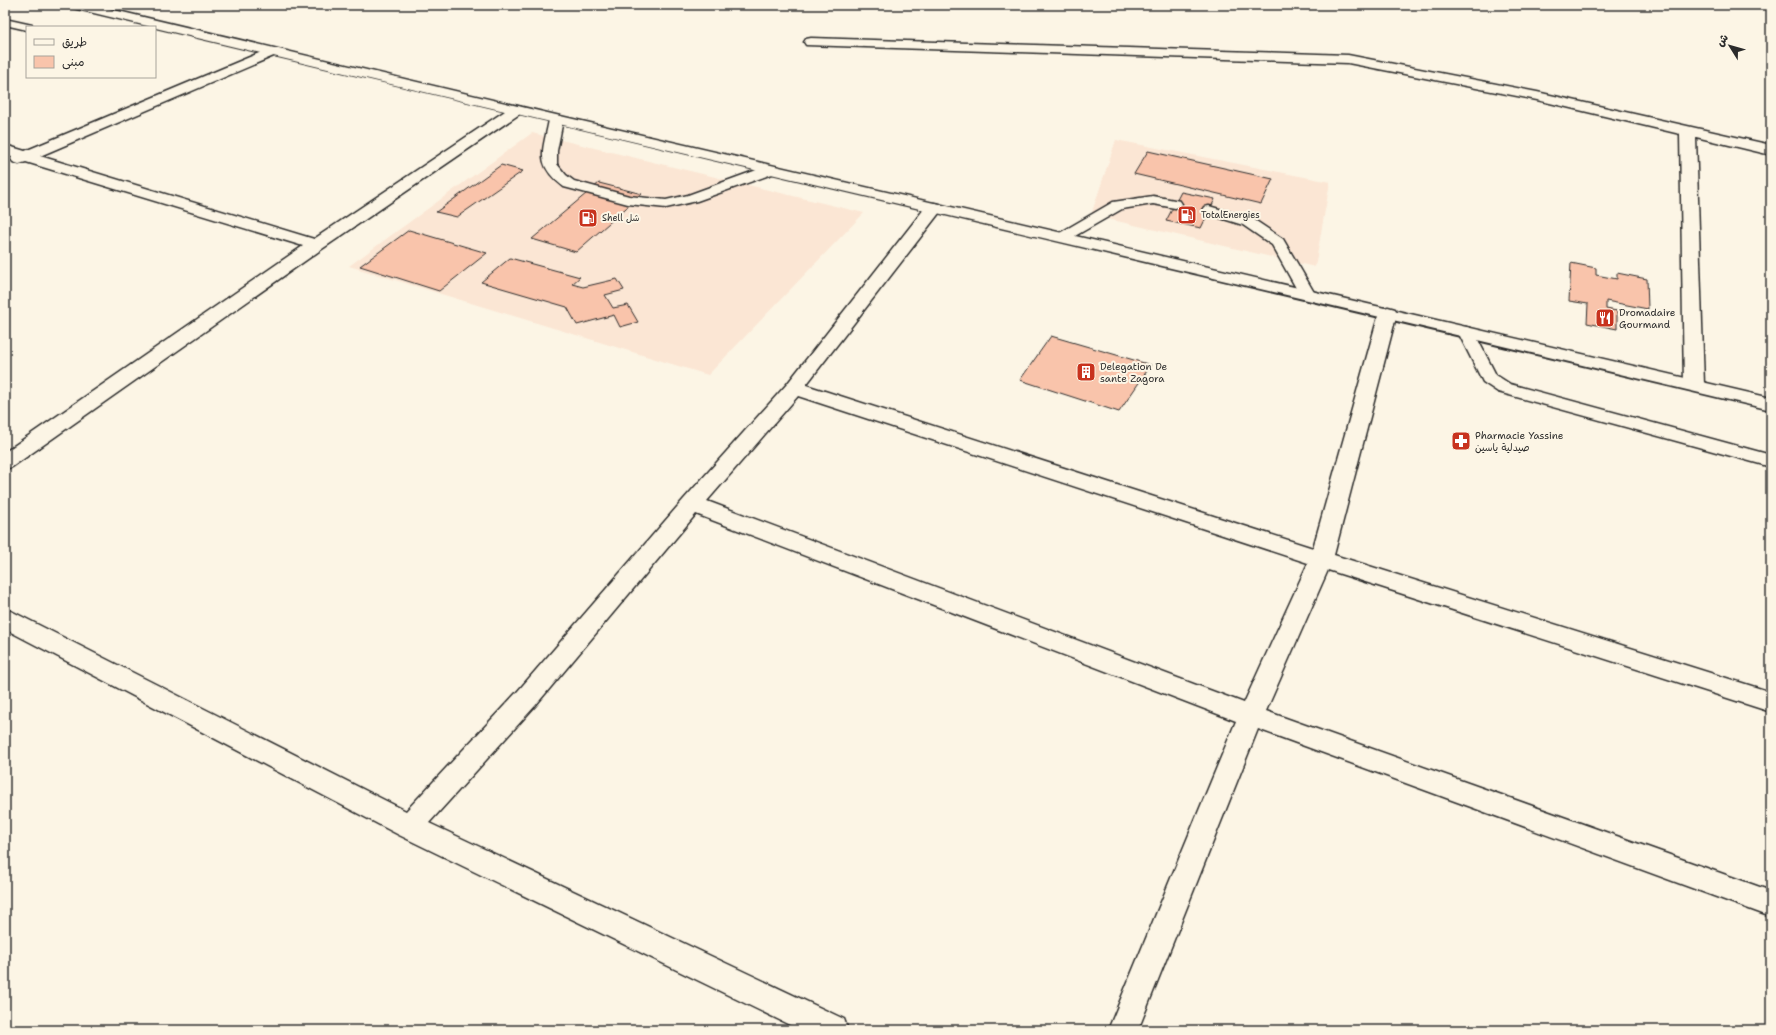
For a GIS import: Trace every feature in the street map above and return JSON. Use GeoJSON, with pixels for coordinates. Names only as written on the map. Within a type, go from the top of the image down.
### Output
{"type":"FeatureCollection","features":[{"type":"Feature","properties":{"kind":"street"},"geometry":{"type":"LineString","coordinates":[[77,5],[155,26]]}},
{"type":"Feature","properties":{"kind":"street"},"geometry":{"type":"LineString","coordinates":[[162,28],[271,52],[770,170],[1307,294],[1771,404]]}},
{"type":"Feature","properties":{"kind":"street"},"geometry":{"type":"LineString","coordinates":[[811,42],[1348,59],[1537,96],[1771,150]]}},
{"type":"Feature","properties":{"kind":"street"},"geometry":{"type":"LineString","coordinates":[[5,165],[271,52]]}},
{"type":"Feature","properties":{"kind":"street"},"geometry":{"type":"LineString","coordinates":[[5,462],[316,245],[516,110]]}},
{"type":"Feature","properties":{"kind":"street"},"geometry":{"type":"LineString","coordinates":[[1688,130],[1694,385]]}},
{"type":"Feature","properties":{"kind":"street"},"geometry":{"type":"LineString","coordinates":[[5,150],[316,245]]}},
{"type":"Feature","properties":{"kind":"street"},"geometry":{"type":"LineString","coordinates":[[409,826],[526,699],[692,504],[794,388],[934,208]]}},
{"type":"Feature","properties":{"kind":"street"},"geometry":{"type":"LineString","coordinates":[[1123,1030],[1251,716],[1321,559],[1388,313]]}},
{"type":"Feature","properties":{"kind":"street"},"geometry":{"type":"LineString","coordinates":[[794,388],[1321,559],[1771,702]]}},
{"type":"Feature","properties":{"kind":"street"},"geometry":{"type":"LineString","coordinates":[[692,504],[1251,716],[1771,904]]}},
{"type":"Feature","properties":{"kind":"street"},"geometry":{"type":"LineString","coordinates":[[5,618],[409,826],[833,1030]]}},
{"type":"Feature","properties":{"kind":"lane"},"geometry":{"type":"LineString","coordinates":[[5,22],[26,27]]}},
{"type":"Feature","properties":{"kind":"lane"},"geometry":{"type":"LineString","coordinates":[[556,120],[550,151],[550,165],[561,178],[569,184],[628,200],[666,204],[692,198],[770,170]]}},
{"type":"Feature","properties":{"kind":"lane"},"geometry":{"type":"LineString","coordinates":[[1063,237],[1118,205],[1153,200],[1175,204]]}},
{"type":"Feature","properties":{"kind":"lane"},"geometry":{"type":"LineString","coordinates":[[1209,210],[1248,222],[1278,242],[1307,294]]}},
{"type":"Feature","properties":{"kind":"lane"},"geometry":{"type":"LineString","coordinates":[[1466,332],[1489,378],[1504,388],[1771,461]]}},
{"type":"Feature","properties":{"kind":"shaded area"},"geometry":{"type":"Polygon","coordinates":[[[532,133],[864,213],[708,375],[349,266],[532,133]]]}},
{"type":"Feature","properties":{"kind":"shaded area"},"geometry":{"type":"Polygon","coordinates":[[[1116,140],[1330,182],[1315,267],[1091,215],[1116,140]]]}},
{"type":"Feature","properties":{"kind":"building"},"geometry":{"type":"Polygon","coordinates":[[[1148,151],[1273,179],[1261,204],[1134,174],[1148,151]]]}},
{"type":"Feature","properties":{"kind":"building"},"geometry":{"type":"Polygon","coordinates":[[[501,165],[523,171],[457,217],[436,212],[501,165]]]}},
{"type":"Feature","properties":{"kind":"building"},"geometry":{"type":"Polygon","coordinates":[[[599,183],[642,194],[576,252],[532,239],[599,183]]]}},
{"type":"Feature","properties":{"kind":"building"},"geometry":{"type":"Polygon","coordinates":[[[1181,192],[1215,199],[1201,228],[1166,221],[1181,192]]]}},
{"type":"Feature","properties":{"kind":"building"},"geometry":{"type":"Polygon","coordinates":[[[409,230],[487,253],[439,291],[360,266],[409,230]]]}},
{"type":"Feature","properties":{"kind":"building"},"geometry":{"type":"Polygon","coordinates":[[[510,258],[580,277],[572,284],[583,287],[617,279],[624,290],[605,295],[613,308],[628,305],[638,322],[620,327],[614,315],[577,325],[567,307],[481,282],[510,258]]]}},
{"type":"Feature","properties":{"kind":"building"},"geometry":{"type":"Polygon","coordinates":[[[1571,263],[1596,268],[1596,275],[1617,279],[1617,273],[1647,279],[1648,309],[1606,301],[1606,309],[1617,311],[1617,329],[1587,323],[1588,304],[1569,301],[1571,263]]]}},
{"type":"Feature","properties":{"kind":"building","name":"Delegation De sante Zagora"},"geometry":{"type":"Polygon","coordinates":[[[1051,336],[1151,365],[1119,412],[1020,380],[1051,336]]]}},
{"type":"Feature","properties":{"kind":"place","name":"TotalEnergies"},"geometry":{"type":"Point","coordinates":[1187,215]}},
{"type":"Feature","properties":{"kind":"place","name":"Shell شل"},"geometry":{"type":"Point","coordinates":[588,218]}},
{"type":"Feature","properties":{"kind":"place","name":"Dromadaire Gourmand"},"geometry":{"type":"Point","coordinates":[1605,318]}},
{"type":"Feature","properties":{"kind":"place","name":"Delegation De sante Zagora"},"geometry":{"type":"Point","coordinates":[1086,372]}},
{"type":"Feature","properties":{"kind":"place","name":"Pharmacie Yassine صيدلية ياسين"},"geometry":{"type":"Point","coordinates":[1461,441]}}]}
